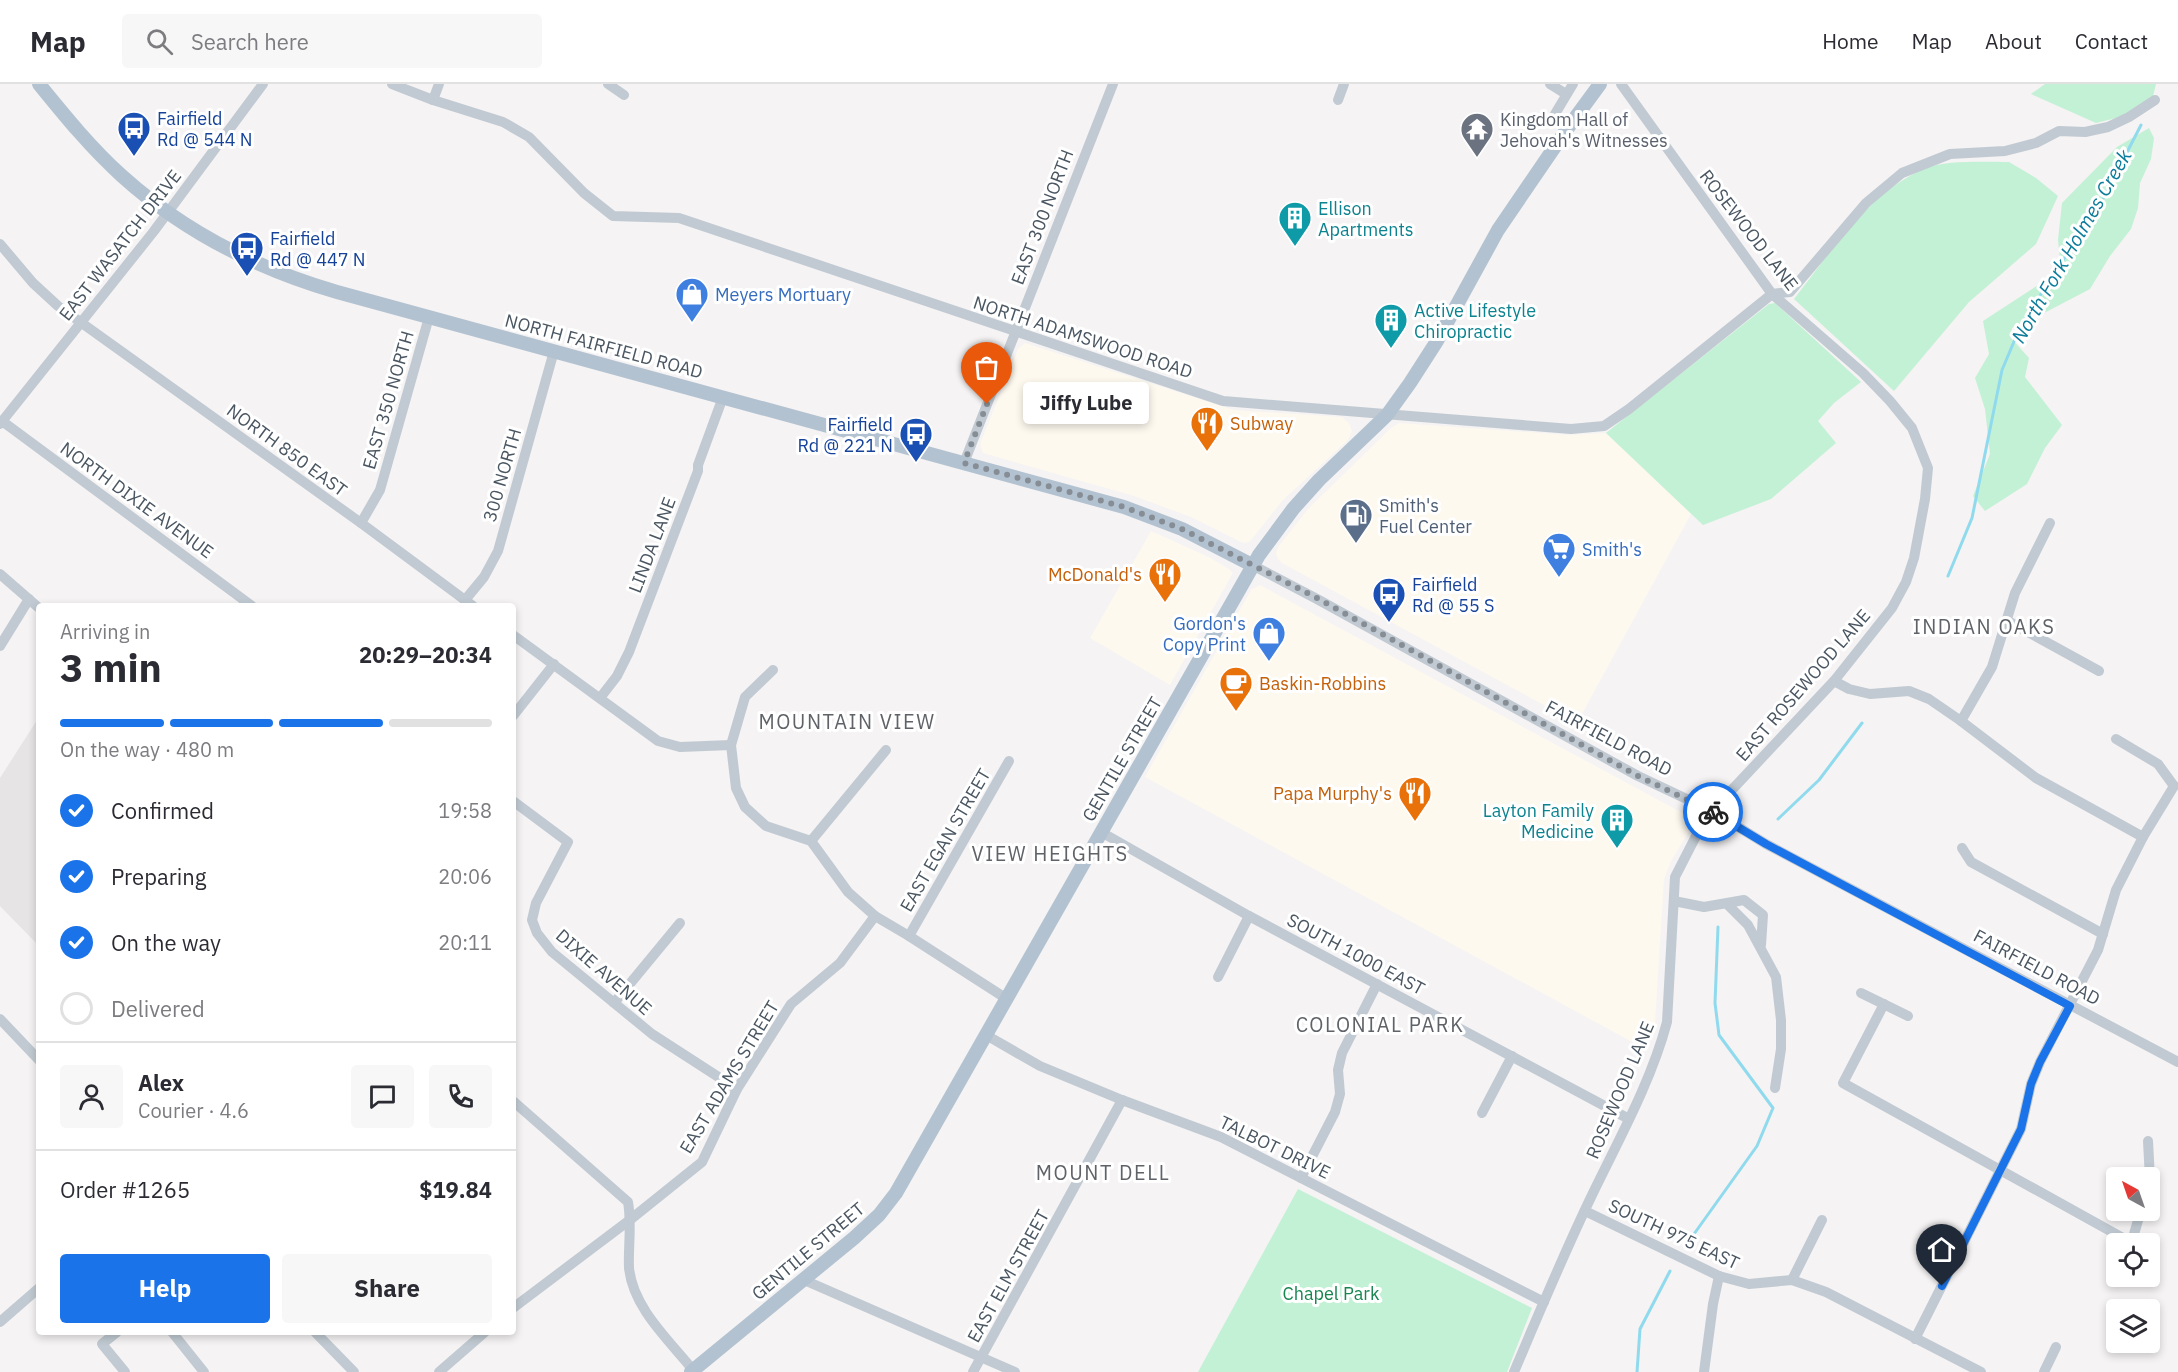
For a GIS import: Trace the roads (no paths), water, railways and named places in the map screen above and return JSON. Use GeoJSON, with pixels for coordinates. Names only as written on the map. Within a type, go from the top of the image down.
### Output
{"type":"FeatureCollection","features":[{"type":"Feature","properties":{"kind":"main road","name":"NORTH FAIRFIELD ROAD"},"geometry":{"type":"LineString","coordinates":[[39,84],[105,160],[131,184],[167,212],[212,240],[267,268],[321,288],[1133,510],[1182,529],[1214,545]]}},
{"type":"Feature","properties":{"kind":"main road","name":"GENTILE STREET"},"geometry":{"type":"LineString","coordinates":[[692,1371],[865,1229],[891,1200],[1252,565],[1293,509],[1319,480],[1387,415],[1437,340],[1519,197],[1600,84]]}},
{"type":"Feature","properties":{"kind":"main road","name":"FAIRFIELD ROAD"},"geometry":{"type":"LineString","coordinates":[[1214,545],[1252,565]]}},
{"type":"Feature","properties":{"kind":"street","name":"EAST WASATCH DRIVE"},"geometry":{"type":"LineString","coordinates":[[1,422],[81,323],[263,84]]}},
{"type":"Feature","properties":{"kind":"street","name":"NORTH ADAMSWOOD ROAD"},"geometry":{"type":"LineString","coordinates":[[392,84],[433,100],[503,122],[529,137],[584,193],[613,216],[679,218],[1223,401],[1571,429],[1604,426],[1629,409],[1772,294],[1790,292],[1866,203],[1902,173],[1950,154],[2005,151],[2036,143],[2059,131],[2085,132],[2108,127],[2155,100]]}},
{"type":"Feature","properties":{"kind":"street"},"geometry":{"type":"LineString","coordinates":[[433,100],[439,84]]}},
{"type":"Feature","properties":{"kind":"street"},"geometry":{"type":"LineString","coordinates":[[608,84],[624,95]]}},
{"type":"Feature","properties":{"kind":"street","name":"EAST 300 NORTH"},"geometry":{"type":"LineString","coordinates":[[964,463],[1113,84]]}},
{"type":"Feature","properties":{"kind":"street"},"geometry":{"type":"LineString","coordinates":[[1338,99],[1344,84]]}},
{"type":"Feature","properties":{"kind":"street"},"geometry":{"type":"LineString","coordinates":[[1550,84],[1566,94]]}},
{"type":"Feature","properties":{"kind":"street"},"geometry":{"type":"LineString","coordinates":[[1556,114],[1573,84]]}},
{"type":"Feature","properties":{"kind":"street","name":"ROSEWOOD LANE"},"geometry":{"type":"LineString","coordinates":[[1621,84],[1772,294],[1863,373],[1890,401],[1912,428],[1928,468]]}},
{"type":"Feature","properties":{"kind":"street","name":"NORTH 850 EAST"},"geometry":{"type":"LineString","coordinates":[[0,244],[33,283],[58,306],[469,603]]}},
{"type":"Feature","properties":{"kind":"street","name":"EAST 350 NORTH"},"geometry":{"type":"LineString","coordinates":[[361,523],[380,490],[429,317]]}},
{"type":"Feature","properties":{"kind":"street","name":"300 NORTH"},"geometry":{"type":"LineString","coordinates":[[469,603],[498,551],[554,351]]}},
{"type":"Feature","properties":{"kind":"street","name":"LINDA LANE"},"geometry":{"type":"LineString","coordinates":[[600,698],[617,676],[629,652],[698,471],[698,465],[723,397]]}},
{"type":"Feature","properties":{"kind":"street","name":"NORTH DIXIE AVENUE"},"geometry":{"type":"LineString","coordinates":[[1,422],[248,603]]}},
{"type":"Feature","properties":{"kind":"street","name":"EAST ROSEWOOD LANE"},"geometry":{"type":"LineString","coordinates":[[1712,812],[1834,681],[1892,609],[1906,582],[1916,548],[1926,499],[1928,468]]}},
{"type":"Feature","properties":{"kind":"street"},"geometry":{"type":"LineString","coordinates":[[1961,721],[1992,667],[2015,593],[2050,523]]}},
{"type":"Feature","properties":{"kind":"street","name":"FAIRFIELD ROAD"},"geometry":{"type":"LineString","coordinates":[[1252,565],[1317,598],[1638,776],[1712,812],[1766,844],[2178,1062]]}},
{"type":"Feature","properties":{"kind":"street"},"geometry":{"type":"LineString","coordinates":[[0,574],[36,605]]}},
{"type":"Feature","properties":{"kind":"street"},"geometry":{"type":"LineString","coordinates":[[0,646],[29,599]]}},
{"type":"Feature","properties":{"kind":"street"},"geometry":{"type":"LineString","coordinates":[[2006,620],[2099,671]]}},
{"type":"Feature","properties":{"kind":"street"},"geometry":{"type":"LineString","coordinates":[[516,637],[658,741],[680,747],[731,746]]}},
{"type":"Feature","properties":{"kind":"street"},"geometry":{"type":"LineString","coordinates":[[516,712],[554,664]]}},
{"type":"Feature","properties":{"kind":"street"},"geometry":{"type":"LineString","coordinates":[[773,670],[745,697],[731,746],[736,788],[745,807],[766,826],[811,842],[848,892],[875,916],[1007,999]]}},
{"type":"Feature","properties":{"kind":"street"},"geometry":{"type":"LineString","coordinates":[[1834,681],[1849,689],[1870,694],[1909,691],[1929,699],[2036,778],[2143,837]]}},
{"type":"Feature","properties":{"kind":"street"},"geometry":{"type":"LineString","coordinates":[[1916,1339],[2021,1129],[2035,1073],[2098,950],[2116,890],[2143,837],[2176,786],[2158,764],[2116,739]]}},
{"type":"Feature","properties":{"kind":"street"},"geometry":{"type":"LineString","coordinates":[[811,842],[886,750]]}},
{"type":"Feature","properties":{"kind":"street","name":"EAST EGAN STREET"},"geometry":{"type":"LineString","coordinates":[[909,936],[1010,761]]}},
{"type":"Feature","properties":{"kind":"street","name":"DIXIE AVENUE"},"geometry":{"type":"LineString","coordinates":[[516,803],[568,842],[536,903],[532,920],[537,933],[552,952],[651,1034],[736,1089]]}},
{"type":"Feature","properties":{"kind":"street","name":"ROSEWOOD LANE"},"geometry":{"type":"LineString","coordinates":[[1514,1372],[1662,1043],[1667,1022],[1675,877],[1695,838],[1712,812]]}},
{"type":"Feature","properties":{"kind":"street","name":"SOUTH 1000 EAST"},"geometry":{"type":"LineString","coordinates":[[1101,832],[1249,916],[1629,1119]]}},
{"type":"Feature","properties":{"kind":"street"},"geometry":{"type":"LineString","coordinates":[[1962,848],[1971,862],[2103,934]]}},
{"type":"Feature","properties":{"kind":"street"},"geometry":{"type":"LineString","coordinates":[[1674,901],[1704,907],[1744,900],[1763,915],[1761,946]]}},
{"type":"Feature","properties":{"kind":"street"},"geometry":{"type":"LineString","coordinates":[[1728,904],[1748,925],[1776,977],[1781,1020],[1781,1049],[1775,1088]]}},
{"type":"Feature","properties":{"kind":"street","name":"EAST ADAMS STREET"},"geometry":{"type":"LineString","coordinates":[[516,1305],[631,1219],[702,1162],[736,1089],[791,1004],[840,963],[875,916]]}},
{"type":"Feature","properties":{"kind":"street"},"geometry":{"type":"LineString","coordinates":[[1218,977],[1249,916]]}},
{"type":"Feature","properties":{"kind":"street"},"geometry":{"type":"LineString","coordinates":[[614,1003],[680,923]]}},
{"type":"Feature","properties":{"kind":"street"},"geometry":{"type":"LineString","coordinates":[[1301,1178],[1335,1112],[1340,1094],[1338,1070],[1342,1053],[1377,984]]}},
{"type":"Feature","properties":{"kind":"street"},"geometry":{"type":"LineString","coordinates":[[1862,993],[1908,1016]]}},
{"type":"Feature","properties":{"kind":"street"},"geometry":{"type":"LineString","coordinates":[[1884,1004],[1843,1083],[2116,1233]]}},
{"type":"Feature","properties":{"kind":"street"},"geometry":{"type":"LineString","coordinates":[[0,1019],[36,1056]]}},
{"type":"Feature","properties":{"kind":"street","name":"TALBOT DRIVE"},"geometry":{"type":"LineString","coordinates":[[986,1035],[1040,1066],[1221,1137],[1544,1302]]}},
{"type":"Feature","properties":{"kind":"street"},"geometry":{"type":"LineString","coordinates":[[1482,1113],[1512,1056]]}},
{"type":"Feature","properties":{"kind":"street","name":"EAST ELM STREET"},"geometry":{"type":"LineString","coordinates":[[973,1372],[1122,1100]]}},
{"type":"Feature","properties":{"kind":"street"},"geometry":{"type":"LineString","coordinates":[[516,1104],[628,1202],[631,1219],[629,1267],[633,1289],[648,1315],[692,1371]]}},
{"type":"Feature","properties":{"kind":"street"},"geometry":{"type":"LineString","coordinates":[[2148,1141],[2149,1167]]}},
{"type":"Feature","properties":{"kind":"street","name":"SOUTH 975 EAST"},"geometry":{"type":"LineString","coordinates":[[1585,1211],[1719,1276],[1749,1284],[1792,1280],[1826,1292],[1981,1372]]}},
{"type":"Feature","properties":{"kind":"street"},"geometry":{"type":"LineString","coordinates":[[1792,1280],[1822,1220]]}},
{"type":"Feature","properties":{"kind":"street"},"geometry":{"type":"LineString","coordinates":[[1704,1372],[1719,1276]]}},
{"type":"Feature","properties":{"kind":"street"},"geometry":{"type":"LineString","coordinates":[[804,1280],[1015,1372]]}},
{"type":"Feature","properties":{"kind":"street"},"geometry":{"type":"LineString","coordinates":[[0,1322],[36,1290]]}},
{"type":"Feature","properties":{"kind":"street"},"geometry":{"type":"LineString","coordinates":[[113,1335],[102,1344],[125,1372]]}},
{"type":"Feature","properties":{"kind":"street"},"geometry":{"type":"LineString","coordinates":[[173,1335],[204,1372]]}},
{"type":"Feature","properties":{"kind":"street"},"geometry":{"type":"LineString","coordinates":[[318,1335],[354,1372]]}},
{"type":"Feature","properties":{"kind":"street"},"geometry":{"type":"LineString","coordinates":[[439,1372],[482,1335]]}},
{"type":"Feature","properties":{"kind":"street"},"geometry":{"type":"LineString","coordinates":[[2044,1372],[2056,1347]]}},
{"type":"Feature","properties":{"kind":"waterway","name":"North Fork Holmes Creek"},"geometry":{"type":"LineString","coordinates":[[1948,576],[1972,518],[2002,370],[2021,325],[2104,197],[2141,125]]}},
{"type":"Feature","properties":{"kind":"waterway","name":"North Fork Holmes Creek"},"geometry":{"type":"LineString","coordinates":[[1778,819],[1819,780],[1862,723]]}},
{"type":"Feature","properties":{"kind":"waterway","name":"North Fork Holmes Creek"},"geometry":{"type":"LineString","coordinates":[[1689,1241],[1757,1146],[1773,1108],[1719,1035],[1715,1003],[1718,927]]}},
{"type":"Feature","properties":{"kind":"waterway"},"geometry":{"type":"LineString","coordinates":[[1637,1372],[1640,1329],[1670,1271]]}},
{"type":"Feature","properties":{"kind":"place","name":"Fairfield Rd @ 544 N"},"geometry":{"type":"Point","coordinates":[134,157]}},
{"type":"Feature","properties":{"kind":"place","name":"Kingdom Hall of Jehovah's Witnesses"},"geometry":{"type":"Point","coordinates":[1477,158]}},
{"type":"Feature","properties":{"kind":"place","name":"Ellison Apartments"},"geometry":{"type":"Point","coordinates":[1295,247]}},
{"type":"Feature","properties":{"kind":"place","name":"Fairfield Rd @ 447 N"},"geometry":{"type":"Point","coordinates":[247,277]}},
{"type":"Feature","properties":{"kind":"place","name":"Meyers Mortuary"},"geometry":{"type":"Point","coordinates":[692,323]}},
{"type":"Feature","properties":{"kind":"place","name":"Active Lifestyle Chiropractic"},"geometry":{"type":"Point","coordinates":[1391,349]}},
{"type":"Feature","properties":{"kind":"place","name":"Jiffy Lube"},"geometry":{"type":"Point","coordinates":[987,404]}},
{"type":"Feature","properties":{"kind":"place","name":"Subway"},"geometry":{"type":"Point","coordinates":[1207,452]}},
{"type":"Feature","properties":{"kind":"place","name":"Fairfield Rd @ 221 N"},"geometry":{"type":"Point","coordinates":[916,463]}},
{"type":"Feature","properties":{"kind":"place","name":"Smith's Fuel Center"},"geometry":{"type":"Point","coordinates":[1356,544]}},
{"type":"Feature","properties":{"kind":"place","name":"Smith's"},"geometry":{"type":"Point","coordinates":[1559,578]}},
{"type":"Feature","properties":{"kind":"place","name":"McDonald's"},"geometry":{"type":"Point","coordinates":[1165,603]}},
{"type":"Feature","properties":{"kind":"place","name":"Fairfield Rd @ 55 S"},"geometry":{"type":"Point","coordinates":[1389,623]}},
{"type":"Feature","properties":{"kind":"place","name":"Gordon's Copy Print"},"geometry":{"type":"Point","coordinates":[1269,662]}},
{"type":"Feature","properties":{"kind":"place","name":"Baskin-Robbins"},"geometry":{"type":"Point","coordinates":[1236,712]}},
{"type":"Feature","properties":{"kind":"place","name":"Papa Murphy's"},"geometry":{"type":"Point","coordinates":[1415,822]}},
{"type":"Feature","properties":{"kind":"place","name":"Layton Family Medicine"},"geometry":{"type":"Point","coordinates":[1617,849]}},
{"type":"Feature","properties":{"kind":"district","name":"INDIAN OAKS"},"geometry":{"type":"Point","coordinates":[1984,626]}},
{"type":"Feature","properties":{"kind":"district","name":"MOUNTAIN VIEW"},"geometry":{"type":"Point","coordinates":[847,721]}},
{"type":"Feature","properties":{"kind":"district","name":"VIEW HEIGHTS"},"geometry":{"type":"Point","coordinates":[1050,853]}},
{"type":"Feature","properties":{"kind":"district","name":"COLONIAL PARK"},"geometry":{"type":"Point","coordinates":[1380,1024]}},
{"type":"Feature","properties":{"kind":"district","name":"MOUNT DELL"},"geometry":{"type":"Point","coordinates":[1103,1172]}},
{"type":"Feature","properties":{"kind":"park label","name":"Chapel Park"},"geometry":{"type":"Point","coordinates":[1331,1293]}}]}
